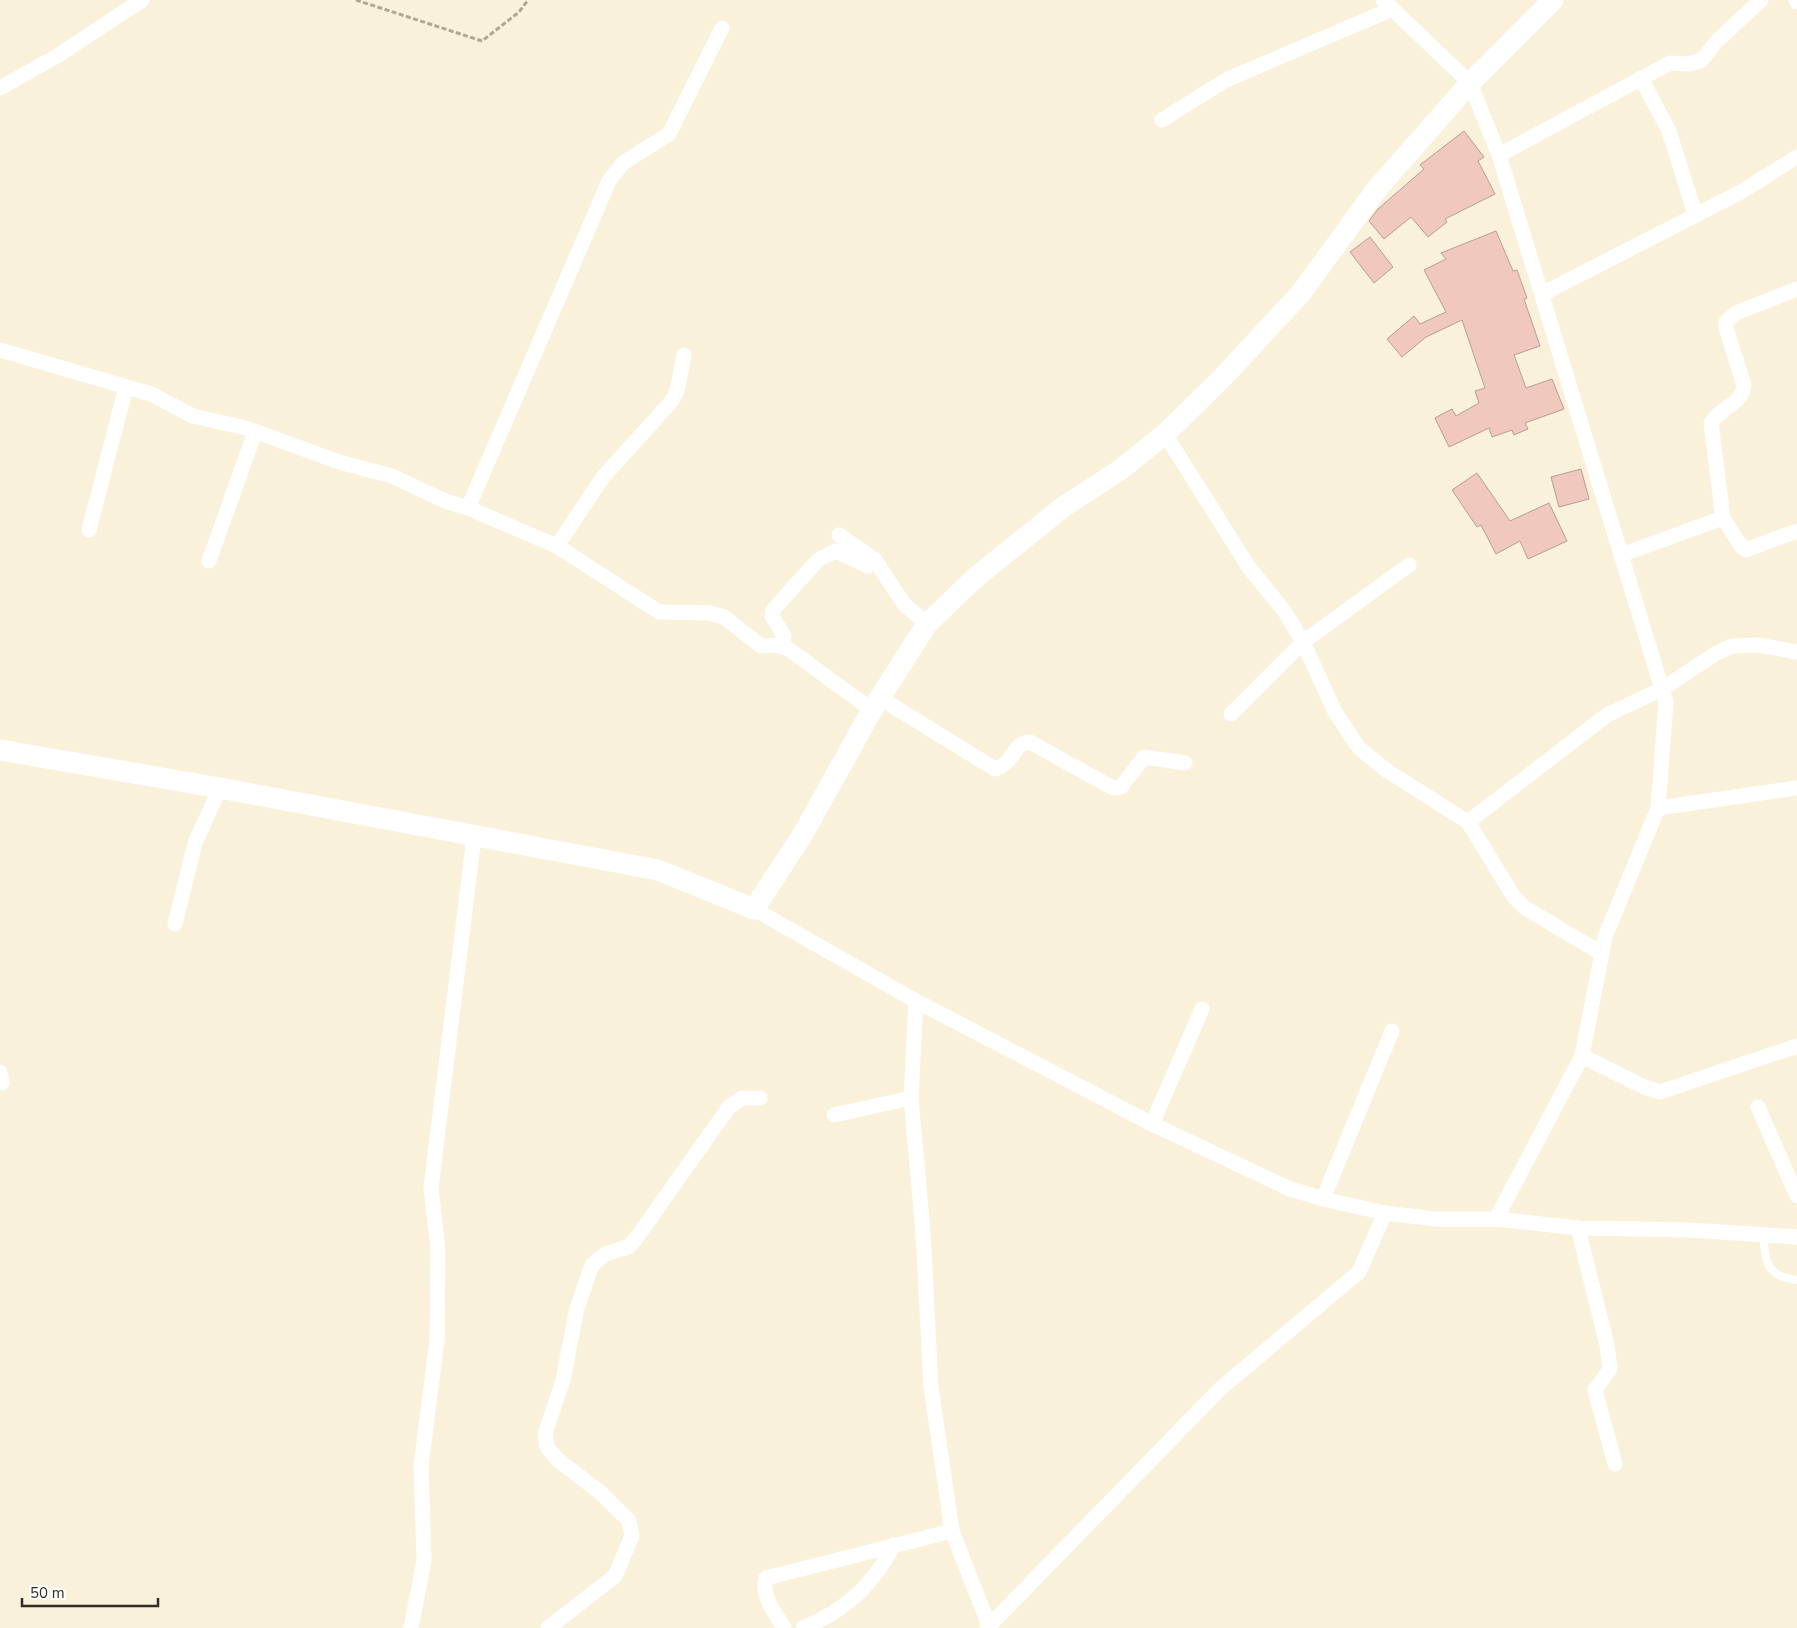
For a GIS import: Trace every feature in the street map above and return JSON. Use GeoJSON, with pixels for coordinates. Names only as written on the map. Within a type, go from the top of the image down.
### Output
{"type":"FeatureCollection","features":[{"type":"Feature","properties":{"kind":"street"},"geometry":{"type":"LineString","coordinates":[[0,88],[57,56],[142,0]]}},
{"type":"Feature","properties":{"kind":"street"},"geometry":{"type":"LineString","coordinates":[[754,909],[803,834],[876,704],[927,624],[975,578],[1062,507],[1120,470],[1165,434],[1224,376],[1301,293],[1376,190],[1470,83],[1553,0]]}},
{"type":"Feature","properties":{"kind":"street"},"geometry":{"type":"LineString","coordinates":[[1499,155],[1670,63],[1689,64],[1702,60],[1730,28],[1761,0]]}},
{"type":"Feature","properties":{"kind":"street"},"geometry":{"type":"LineString","coordinates":[[1162,120],[1226,80],[1388,4],[1470,83],[1499,155],[1666,702],[1658,808],[1605,936],[1582,1056],[1496,1219]]}},
{"type":"Feature","properties":{"kind":"street"},"geometry":{"type":"LineString","coordinates":[[468,508],[609,181],[623,163],[669,134],[722,28]]}},
{"type":"Feature","properties":{"kind":"street"},"geometry":{"type":"LineString","coordinates":[[1641,78],[1669,131],[1696,214]]}},
{"type":"Feature","properties":{"kind":"street"},"geometry":{"type":"LineString","coordinates":[[1542,294],[1740,193],[1797,157]]}},
{"type":"Feature","properties":{"kind":"street"},"geometry":{"type":"LineString","coordinates":[[1797,289],[1736,313],[1726,322],[1726,328],[1744,385],[1744,392],[1740,398],[1714,417],[1711,423],[1723,518],[1741,546],[1746,550],[1797,531]]}},
{"type":"Feature","properties":{"kind":"street"},"geometry":{"type":"LineString","coordinates":[[0,350],[151,394],[193,416],[255,432],[339,462],[392,476],[445,501],[468,508],[557,546],[659,612],[710,612],[724,617],[761,646],[782,647],[876,704],[995,770],[1007,764],[1018,747],[1024,742],[1030,742],[1113,788],[1121,787],[1144,758],[1185,763]]}},
{"type":"Feature","properties":{"kind":"street"},"geometry":{"type":"LineString","coordinates":[[557,546],[603,477],[671,402],[677,391],[684,355]]}},
{"type":"Feature","properties":{"kind":"street"},"geometry":{"type":"LineString","coordinates":[[89,530],[126,387]]}},
{"type":"Feature","properties":{"kind":"street"},"geometry":{"type":"LineString","coordinates":[[209,561],[255,432]]}},
{"type":"Feature","properties":{"kind":"street"},"geometry":{"type":"LineString","coordinates":[[1165,434],[1248,566],[1285,612],[1303,642],[1335,712],[1359,748],[1386,770],[1468,822],[1519,903],[1535,916],[1601,953]]}},
{"type":"Feature","properties":{"kind":"street"},"geometry":{"type":"LineString","coordinates":[[1621,555],[1723,518]]}},
{"type":"Feature","properties":{"kind":"street"},"geometry":{"type":"LineString","coordinates":[[840,535],[875,560],[904,604],[927,624]]}},
{"type":"Feature","properties":{"kind":"street"},"geometry":{"type":"LineString","coordinates":[[782,647],[784,636],[772,616],[773,610],[818,560],[836,551],[868,566],[875,560]]}},
{"type":"Feature","properties":{"kind":"street"},"geometry":{"type":"LineString","coordinates":[[1231,714],[1303,642],[1409,565]]}},
{"type":"Feature","properties":{"kind":"street"},"geometry":{"type":"LineString","coordinates":[[1468,822],[1607,715],[1662,689],[1715,654],[1732,646],[1758,645],[1797,652]]}},
{"type":"Feature","properties":{"kind":"street"},"geometry":{"type":"LineString","coordinates":[[0,750],[220,788],[658,870],[754,909],[916,1001],[1152,1124],[1288,1188],[1323,1199],[1385,1213],[1436,1219],[1496,1219],[1578,1228],[1763,1234],[1797,1237]]}},
{"type":"Feature","properties":{"kind":"street"},"geometry":{"type":"LineString","coordinates":[[175,924],[195,843],[220,788]]}},
{"type":"Feature","properties":{"kind":"street"},"geometry":{"type":"LineString","coordinates":[[1658,808],[1797,788]]}},
{"type":"Feature","properties":{"kind":"street"},"geometry":{"type":"LineString","coordinates":[[411,1628],[424,1560],[421,1466],[437,1340],[438,1249],[432,1188],[474,837]]}},
{"type":"Feature","properties":{"kind":"street"},"geometry":{"type":"LineString","coordinates":[[916,1001],[911,1098],[923,1232],[931,1387],[952,1531],[989,1627],[1221,1388],[1359,1272],[1385,1213]]}},
{"type":"Feature","properties":{"kind":"street"},"geometry":{"type":"LineString","coordinates":[[1152,1124],[1202,1009]]}},
{"type":"Feature","properties":{"kind":"street"},"geometry":{"type":"LineString","coordinates":[[1323,1199],[1392,1031]]}},
{"type":"Feature","properties":{"kind":"street"},"geometry":{"type":"LineString","coordinates":[[1582,1056],[1644,1087],[1660,1092],[1797,1046]]}},
{"type":"Feature","properties":{"kind":"street"},"geometry":{"type":"LineString","coordinates":[[548,1628],[615,1576],[632,1536],[628,1522],[602,1493],[558,1460],[547,1448],[545,1434],[563,1380],[577,1308],[592,1265],[605,1254],[628,1247],[635,1240],[729,1107],[742,1098],[760,1098]]}},
{"type":"Feature","properties":{"kind":"street"},"geometry":{"type":"LineString","coordinates":[[834,1115],[911,1098]]}},
{"type":"Feature","properties":{"kind":"street"},"geometry":{"type":"LineString","coordinates":[[1758,1107],[1797,1196]]}},
{"type":"Feature","properties":{"kind":"street"},"geometry":{"type":"LineString","coordinates":[[1578,1228],[1607,1345],[1610,1369],[1595,1390],[1615,1464]]}},
{"type":"Feature","properties":{"kind":"street"},"geometry":{"type":"LineString","coordinates":[[784,1628],[764,1588],[766,1578],[952,1531]]}},
{"type":"Feature","properties":{"kind":"street"},"geometry":{"type":"LineString","coordinates":[[803,1628],[828,1616],[860,1593],[876,1576],[894,1545]]}},
{"type":"Feature","properties":{"kind":"lane"},"geometry":{"type":"LineString","coordinates":[[1763,1234],[1766,1264],[1776,1275],[1797,1280]]}},
{"type":"Feature","properties":{"kind":"path"},"geometry":{"type":"LineString","coordinates":[[356,0],[482,41],[519,12],[528,0]]}},
{"type":"Feature","properties":{"kind":"building"},"geometry":{"type":"Polygon","coordinates":[[[1464,131],[1484,157],[1478,161],[1495,194],[1445,219],[1447,222],[1428,237],[1411,217],[1384,239],[1369,221],[1378,209],[1424,169],[1420,165],[1464,131]]]}},
{"type":"Feature","properties":{"kind":"building"},"geometry":{"type":"Polygon","coordinates":[[[1496,231],[1513,271],[1517,270],[1527,298],[1524,299],[1540,346],[1514,355],[1526,388],[1552,379],[1564,409],[1525,423],[1528,429],[1514,435],[1512,430],[1492,437],[1489,428],[1449,447],[1435,418],[1452,409],[1456,416],[1479,403],[1475,391],[1485,388],[1462,320],[1426,337],[1402,357],[1387,339],[1414,316],[1420,324],[1446,312],[1424,270],[1446,259],[1441,253],[1496,231]]]}},
{"type":"Feature","properties":{"kind":"building"},"geometry":{"type":"Polygon","coordinates":[[[1370,237],[1393,267],[1374,283],[1350,252],[1370,237]]]}},
{"type":"Feature","properties":{"kind":"building"},"geometry":{"type":"Polygon","coordinates":[[[1581,469],[1589,499],[1559,507],[1551,477],[1581,469]]]}},
{"type":"Feature","properties":{"kind":"building"},"geometry":{"type":"Polygon","coordinates":[[[1477,473],[1510,521],[1549,503],[1567,541],[1528,559],[1520,541],[1496,554],[1481,525],[1477,527],[1452,490],[1477,473]]]}}]}
